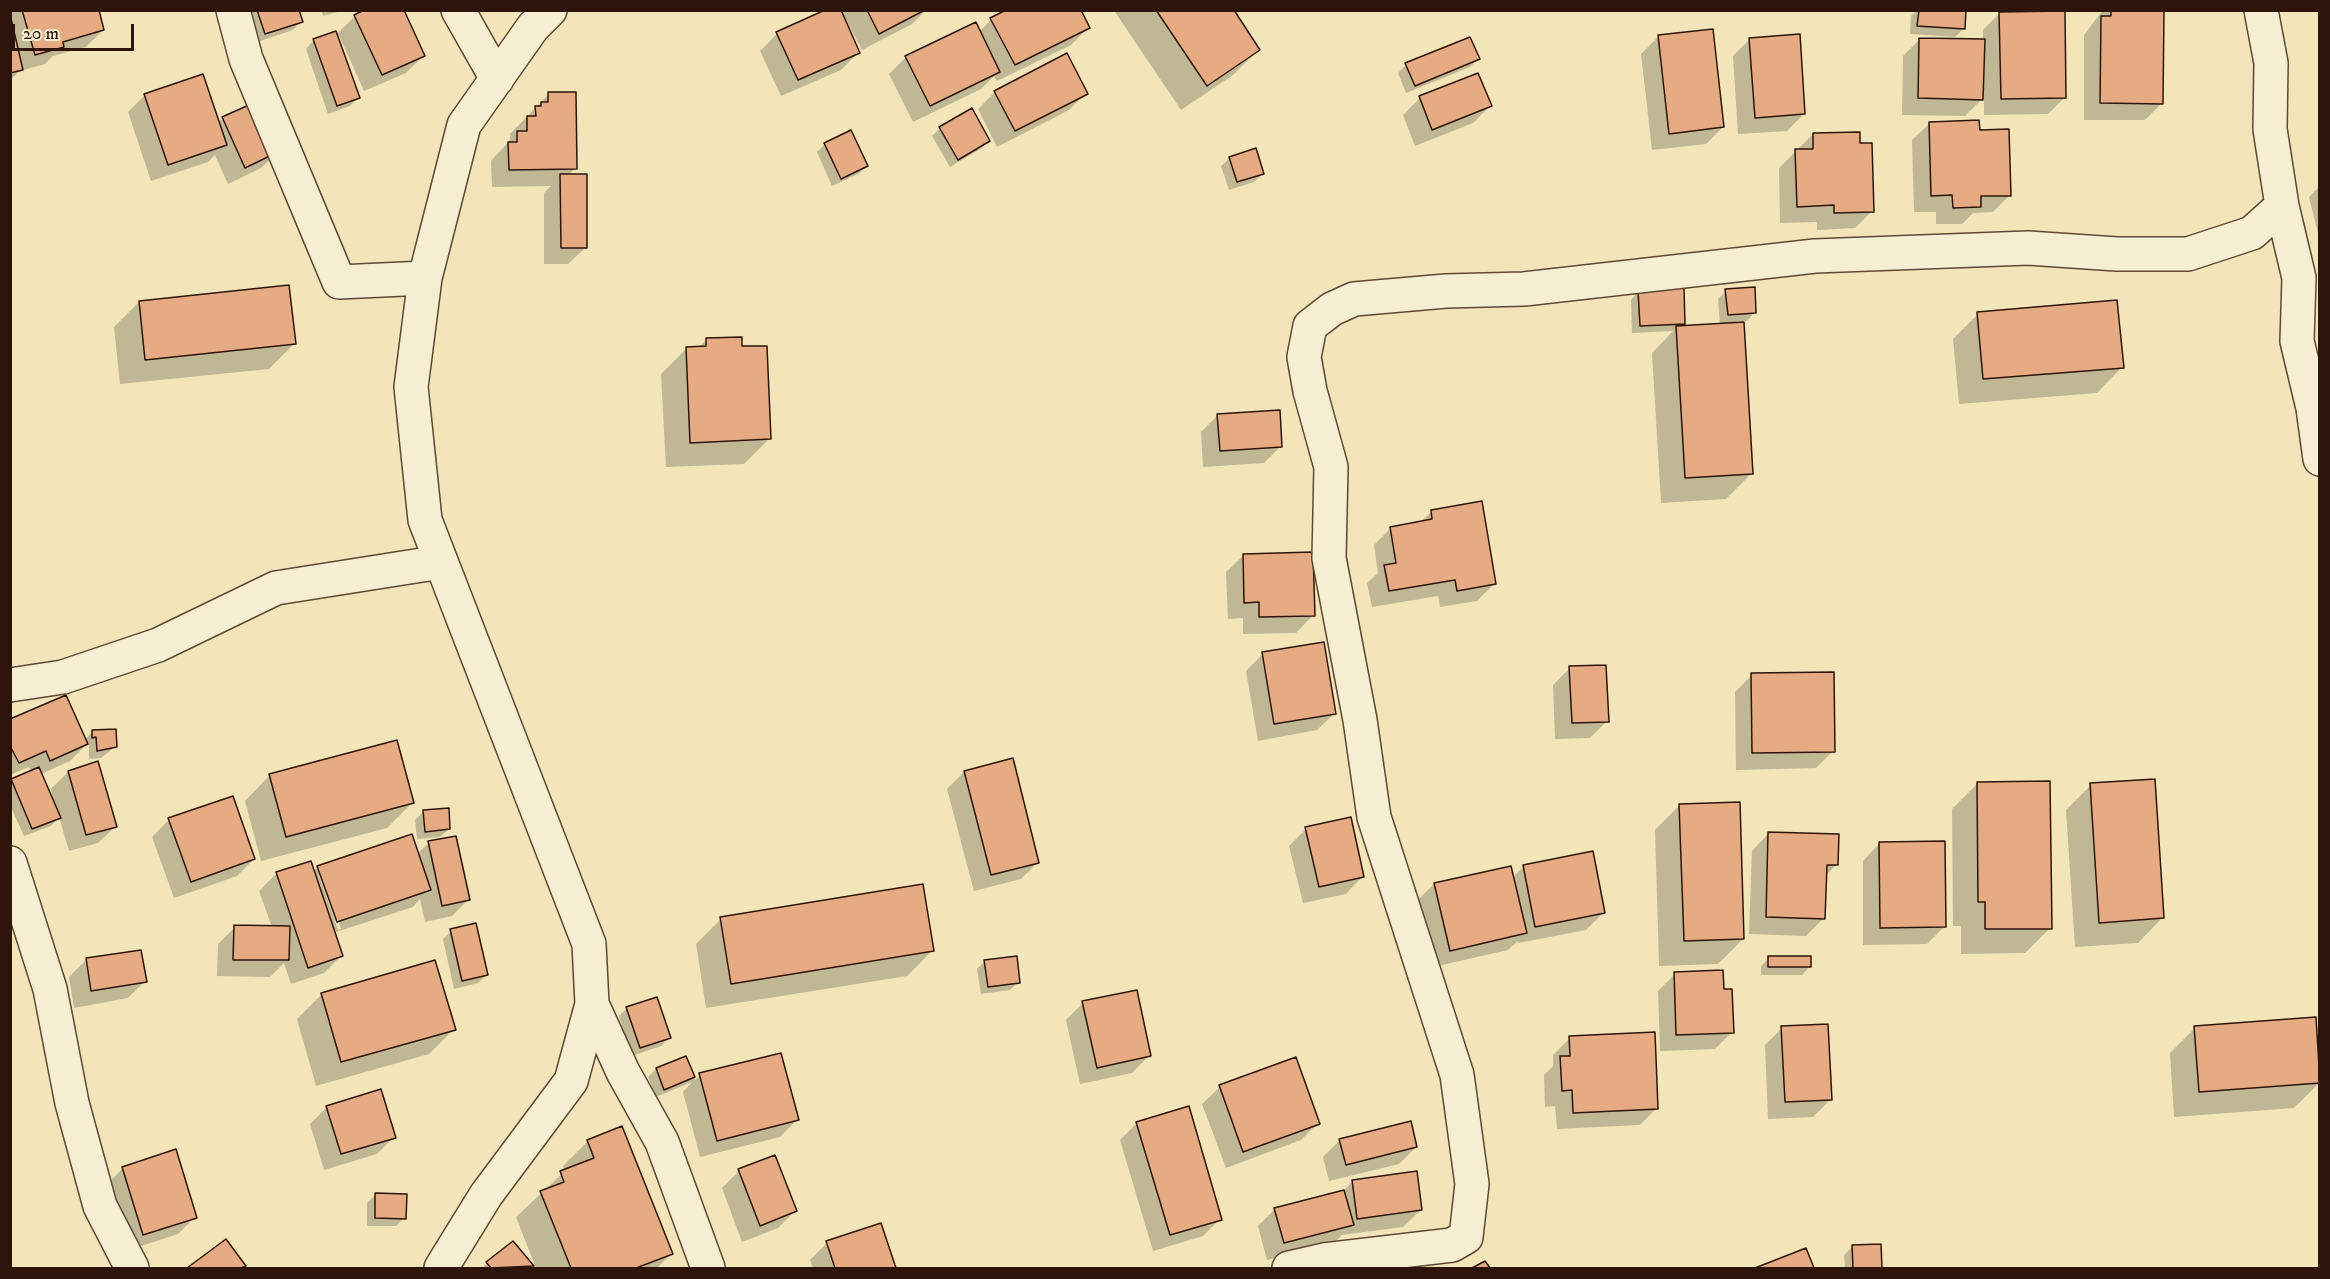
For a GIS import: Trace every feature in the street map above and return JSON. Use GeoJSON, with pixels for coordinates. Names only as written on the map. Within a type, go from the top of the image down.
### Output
{"type":"FeatureCollection","features":[{"type":"Feature","properties":{"kind":"street"},"geometry":{"type":"LineString","coordinates":[[233,10],[246,59],[339,282],[425,278]]}},
{"type":"Feature","properties":{"kind":"street"},"geometry":{"type":"LineString","coordinates":[[458,10],[497,79]]}},
{"type":"Feature","properties":{"kind":"street"},"geometry":{"type":"LineString","coordinates":[[441,1269],[486,1195],[571,1081],[592,1004],[589,944],[425,520],[411,387],[425,278],[464,125],[533,27],[550,10]]}},
{"type":"Feature","properties":{"kind":"street"},"geometry":{"type":"LineString","coordinates":[[2261,10],[2271,63],[2270,129],[2282,206],[2299,278],[2308,335],[2319,459]]}},
{"type":"Feature","properties":{"kind":"street"},"geometry":{"type":"LineString","coordinates":[[1289,1269],[1324,1260],[1452,1245],[1466,1237],[1472,1184],[1457,1075],[1374,817],[1356,697],[1329,558],[1332,467],[1310,392],[1304,357],[1310,326],[1332,309],[1354,299],[1446,291],[1524,289],[1815,256],[2028,248],[2117,254],[2188,254],[2252,233],[2282,206]]}},
{"type":"Feature","properties":{"kind":"street"},"geometry":{"type":"LineString","coordinates":[[10,685],[63,677],[158,645],[276,588],[441,562]]}},
{"type":"Feature","properties":{"kind":"street"},"geometry":{"type":"LineString","coordinates":[[10,863],[50,989],[72,1103],[100,1206],[132,1269]]}},
{"type":"Feature","properties":{"kind":"street"},"geometry":{"type":"LineString","coordinates":[[592,1004],[623,1072],[662,1142],[708,1269]]}},
{"type":"Feature","properties":{"kind":"building"},"geometry":{"type":"Polygon","coordinates":[[[22,10],[99,10],[104,30],[63,42],[64,47],[35,55],[22,10]]]}},
{"type":"Feature","properties":{"kind":"building"},"geometry":{"type":"Polygon","coordinates":[[[257,10],[299,10],[303,22],[265,34],[257,10]]]}},
{"type":"Feature","properties":{"kind":"building"},"geometry":{"type":"Polygon","coordinates":[[[364,10],[404,10],[425,56],[382,75],[354,15],[364,10]]]}},
{"type":"Feature","properties":{"kind":"building"},"geometry":{"type":"Polygon","coordinates":[[[825,10],[841,10],[860,53],[798,80],[776,32],[825,10]]]}},
{"type":"Feature","properties":{"kind":"building"},"geometry":{"type":"Polygon","coordinates":[[[867,10],[925,10],[879,34],[867,10]]]}},
{"type":"Feature","properties":{"kind":"building"},"geometry":{"type":"Polygon","coordinates":[[[1006,10],[1081,10],[1090,28],[1015,65],[990,18],[1006,10]]]}},
{"type":"Feature","properties":{"kind":"building"},"geometry":{"type":"Polygon","coordinates":[[[1156,10],[1234,10],[1260,50],[1207,86],[1156,10]]]}},
{"type":"Feature","properties":{"kind":"building"},"geometry":{"type":"Polygon","coordinates":[[[1919,10],[1966,10],[1965,29],[1917,26],[1919,10]]]}},
{"type":"Feature","properties":{"kind":"building"},"geometry":{"type":"Polygon","coordinates":[[[2111,10],[2164,10],[2163,104],[2100,103],[2101,16],[2111,16],[2111,10]]]}},
{"type":"Feature","properties":{"kind":"building"},"geometry":{"type":"Polygon","coordinates":[[[2065,11],[2066,98],[2001,99],[1999,12],[2065,11]]]}},
{"type":"Feature","properties":{"kind":"building"},"geometry":{"type":"Polygon","coordinates":[[[10,14],[23,70],[10,73],[10,14]]]}},
{"type":"Feature","properties":{"kind":"building"},"geometry":{"type":"Polygon","coordinates":[[[976,22],[1000,72],[930,106],[905,56],[976,22]]]}},
{"type":"Feature","properties":{"kind":"building"},"geometry":{"type":"Polygon","coordinates":[[[1713,29],[1724,127],[1669,134],[1658,35],[1713,29]]]}},
{"type":"Feature","properties":{"kind":"building"},"geometry":{"type":"Polygon","coordinates":[[[336,31],[360,98],[337,106],[313,39],[336,31]]]}},
{"type":"Feature","properties":{"kind":"building"},"geometry":{"type":"Polygon","coordinates":[[[1800,34],[1805,114],[1755,118],[1749,38],[1800,34]]]}},
{"type":"Feature","properties":{"kind":"building"},"geometry":{"type":"Polygon","coordinates":[[[1470,37],[1480,59],[1415,86],[1405,63],[1470,37]]]}},
{"type":"Feature","properties":{"kind":"building"},"geometry":{"type":"Polygon","coordinates":[[[1919,38],[1985,39],[1983,100],[1918,98],[1919,38]]]}},
{"type":"Feature","properties":{"kind":"building"},"geometry":{"type":"Polygon","coordinates":[[[1067,53],[1088,94],[1015,131],[994,91],[1067,53]]]}},
{"type":"Feature","properties":{"kind":"building"},"geometry":{"type":"Polygon","coordinates":[[[1478,73],[1492,106],[1432,130],[1419,96],[1478,73]]]}},
{"type":"Feature","properties":{"kind":"building"},"geometry":{"type":"Polygon","coordinates":[[[203,74],[227,145],[168,165],[144,94],[203,74]]]}},
{"type":"Feature","properties":{"kind":"building"},"geometry":{"type":"Polygon","coordinates":[[[548,92],[576,92],[577,169],[509,170],[508,142],[517,142],[517,131],[527,131],[527,116],[536,116],[535,106],[541,106],[541,102],[548,102],[548,92]]]}},
{"type":"Feature","properties":{"kind":"building"},"geometry":{"type":"Polygon","coordinates":[[[258,101],[280,151],[245,168],[222,117],[258,101]]]}},
{"type":"Feature","properties":{"kind":"building"},"geometry":{"type":"Polygon","coordinates":[[[972,108],[990,141],[958,160],[939,127],[972,108]]]}},
{"type":"Feature","properties":{"kind":"building"},"geometry":{"type":"Polygon","coordinates":[[[1979,120],[1980,130],[2009,129],[2011,196],[1981,196],[1981,207],[1953,208],[1952,195],[1931,196],[1929,122],[1979,120]]]}},
{"type":"Feature","properties":{"kind":"building"},"geometry":{"type":"Polygon","coordinates":[[[851,130],[868,166],[841,179],[824,143],[851,130]]]}},
{"type":"Feature","properties":{"kind":"building"},"geometry":{"type":"Polygon","coordinates":[[[1860,132],[1860,143],[1872,143],[1874,212],[1834,213],[1834,205],[1797,207],[1795,149],[1813,149],[1813,133],[1860,132]]]}},
{"type":"Feature","properties":{"kind":"building"},"geometry":{"type":"Polygon","coordinates":[[[1256,148],[1264,174],[1237,182],[1229,157],[1256,148]]]}},
{"type":"Feature","properties":{"kind":"building"},"geometry":{"type":"Polygon","coordinates":[[[560,174],[587,174],[587,248],[561,248],[560,174]]]}},
{"type":"Feature","properties":{"kind":"building"},"geometry":{"type":"Polygon","coordinates":[[[289,285],[296,344],[145,360],[139,301],[289,285]]]}},
{"type":"Feature","properties":{"kind":"building"},"geometry":{"type":"Polygon","coordinates":[[[1755,287],[1756,313],[1728,315],[1725,289],[1755,287]]]}},
{"type":"Feature","properties":{"kind":"building"},"geometry":{"type":"Polygon","coordinates":[[[1684,288],[1685,324],[1640,326],[1638,290],[1684,288]]]}},
{"type":"Feature","properties":{"kind":"building"},"geometry":{"type":"Polygon","coordinates":[[[2117,300],[2124,368],[1983,379],[1977,312],[2117,300]]]}},
{"type":"Feature","properties":{"kind":"building"},"geometry":{"type":"Polygon","coordinates":[[[1744,322],[1753,474],[1685,478],[1676,326],[1744,322]]]}},
{"type":"Feature","properties":{"kind":"building"},"geometry":{"type":"Polygon","coordinates":[[[742,337],[742,346],[767,346],[771,439],[690,443],[686,347],[706,346],[706,338],[742,337]]]}},
{"type":"Feature","properties":{"kind":"building"},"geometry":{"type":"Polygon","coordinates":[[[1280,410],[1282,447],[1220,451],[1217,414],[1280,410]]]}},
{"type":"Feature","properties":{"kind":"building"},"geometry":{"type":"Polygon","coordinates":[[[1482,501],[1496,584],[1457,591],[1455,580],[1389,591],[1384,565],[1396,563],[1390,527],[1432,519],[1431,510],[1482,501]]]}},
{"type":"Feature","properties":{"kind":"building"},"geometry":{"type":"Polygon","coordinates":[[[1313,552],[1315,616],[1259,617],[1259,602],[1244,603],[1243,554],[1313,552]]]}},
{"type":"Feature","properties":{"kind":"building"},"geometry":{"type":"Polygon","coordinates":[[[1324,642],[1336,714],[1274,724],[1262,652],[1324,642]]]}},
{"type":"Feature","properties":{"kind":"building"},"geometry":{"type":"Polygon","coordinates":[[[1606,665],[1609,722],[1572,723],[1569,666],[1606,665]]]}},
{"type":"Feature","properties":{"kind":"building"},"geometry":{"type":"Polygon","coordinates":[[[1834,672],[1835,752],[1752,753],[1751,673],[1834,672]]]}},
{"type":"Feature","properties":{"kind":"building"},"geometry":{"type":"Polygon","coordinates":[[[66,695],[88,744],[50,761],[46,751],[19,763],[10,746],[10,719],[66,695]]]}},
{"type":"Feature","properties":{"kind":"building"},"geometry":{"type":"Polygon","coordinates":[[[116,729],[117,747],[97,751],[96,737],[92,738],[92,730],[116,729]]]}},
{"type":"Feature","properties":{"kind":"building"},"geometry":{"type":"Polygon","coordinates":[[[397,740],[414,803],[286,837],[269,774],[397,740]]]}},
{"type":"Feature","properties":{"kind":"building"},"geometry":{"type":"Polygon","coordinates":[[[1013,758],[1039,863],[991,875],[964,771],[1013,758]]]}},
{"type":"Feature","properties":{"kind":"building"},"geometry":{"type":"Polygon","coordinates":[[[98,761],[117,827],[86,835],[68,771],[98,761]]]}},
{"type":"Feature","properties":{"kind":"building"},"geometry":{"type":"Polygon","coordinates":[[[39,767],[61,818],[32,829],[11,779],[39,767]]]}},
{"type":"Feature","properties":{"kind":"building"},"geometry":{"type":"Polygon","coordinates":[[[2155,779],[2164,918],[2099,923],[2090,783],[2155,779]]]}},
{"type":"Feature","properties":{"kind":"building"},"geometry":{"type":"Polygon","coordinates":[[[2050,781],[2052,929],[1985,929],[1985,902],[1978,902],[1977,782],[2050,781]]]}},
{"type":"Feature","properties":{"kind":"building"},"geometry":{"type":"Polygon","coordinates":[[[233,796],[255,859],[191,882],[168,818],[233,796]]]}},
{"type":"Feature","properties":{"kind":"building"},"geometry":{"type":"Polygon","coordinates":[[[1740,802],[1744,939],[1684,941],[1679,804],[1740,802]]]}},
{"type":"Feature","properties":{"kind":"building"},"geometry":{"type":"Polygon","coordinates":[[[449,808],[450,829],[425,832],[423,810],[449,808]]]}},
{"type":"Feature","properties":{"kind":"building"},"geometry":{"type":"Polygon","coordinates":[[[1351,817],[1364,877],[1319,887],[1305,827],[1351,817]]]}},
{"type":"Feature","properties":{"kind":"building"},"geometry":{"type":"Polygon","coordinates":[[[1768,832],[1839,834],[1838,865],[1827,865],[1825,919],[1766,917],[1768,832]]]}},
{"type":"Feature","properties":{"kind":"building"},"geometry":{"type":"Polygon","coordinates":[[[412,834],[431,890],[337,922],[317,866],[412,834]]]}},
{"type":"Feature","properties":{"kind":"building"},"geometry":{"type":"Polygon","coordinates":[[[456,836],[470,900],[442,906],[428,841],[456,836]]]}},
{"type":"Feature","properties":{"kind":"building"},"geometry":{"type":"Polygon","coordinates":[[[1945,841],[1946,927],[1880,928],[1879,842],[1945,841]]]}},
{"type":"Feature","properties":{"kind":"building"},"geometry":{"type":"Polygon","coordinates":[[[1593,851],[1605,913],[1535,927],[1523,865],[1593,851]]]}},
{"type":"Feature","properties":{"kind":"building"},"geometry":{"type":"Polygon","coordinates":[[[311,861],[343,956],[308,968],[276,872],[311,861]]]}},
{"type":"Feature","properties":{"kind":"building"},"geometry":{"type":"Polygon","coordinates":[[[1511,866],[1527,933],[1450,951],[1434,883],[1511,866]]]}},
{"type":"Feature","properties":{"kind":"building"},"geometry":{"type":"Polygon","coordinates":[[[923,884],[934,951],[731,984],[720,917],[923,884]]]}},
{"type":"Feature","properties":{"kind":"building"},"geometry":{"type":"Polygon","coordinates":[[[476,923],[488,975],[462,981],[450,929],[476,923]]]}},
{"type":"Feature","properties":{"kind":"building"},"geometry":{"type":"Polygon","coordinates":[[[234,925],[290,926],[289,960],[233,960],[234,925]]]}},
{"type":"Feature","properties":{"kind":"building"},"geometry":{"type":"Polygon","coordinates":[[[141,950],[147,982],[91,991],[86,958],[141,950]]]}},
{"type":"Feature","properties":{"kind":"building"},"geometry":{"type":"Polygon","coordinates":[[[1017,956],[1020,983],[988,987],[984,960],[1017,956]]]}},
{"type":"Feature","properties":{"kind":"building"},"geometry":{"type":"Polygon","coordinates":[[[1768,956],[1811,956],[1811,967],[1768,967],[1768,956]]]}},
{"type":"Feature","properties":{"kind":"building"},"geometry":{"type":"Polygon","coordinates":[[[435,960],[456,1030],[341,1062],[321,993],[435,960]]]}},
{"type":"Feature","properties":{"kind":"building"},"geometry":{"type":"Polygon","coordinates":[[[1723,970],[1724,989],[1732,989],[1734,1033],[1676,1035],[1674,972],[1723,970]]]}},
{"type":"Feature","properties":{"kind":"building"},"geometry":{"type":"Polygon","coordinates":[[[1137,990],[1151,1056],[1097,1068],[1082,1001],[1137,990]]]}},
{"type":"Feature","properties":{"kind":"building"},"geometry":{"type":"Polygon","coordinates":[[[657,997],[671,1038],[640,1048],[626,1007],[657,997]]]}},
{"type":"Feature","properties":{"kind":"building"},"geometry":{"type":"Polygon","coordinates":[[[2316,1017],[2320,1083],[2199,1092],[2194,1026],[2316,1017]]]}},
{"type":"Feature","properties":{"kind":"building"},"geometry":{"type":"Polygon","coordinates":[[[1828,1024],[1832,1100],[1785,1102],[1781,1026],[1828,1024]]]}},
{"type":"Feature","properties":{"kind":"building"},"geometry":{"type":"Polygon","coordinates":[[[1655,1032],[1658,1109],[1573,1113],[1572,1090],[1562,1091],[1560,1056],[1570,1056],[1569,1036],[1655,1032]]]}},
{"type":"Feature","properties":{"kind":"building"},"geometry":{"type":"Polygon","coordinates":[[[781,1053],[799,1120],[717,1141],[699,1073],[781,1053]]]}},
{"type":"Feature","properties":{"kind":"building"},"geometry":{"type":"Polygon","coordinates":[[[686,1056],[695,1077],[664,1090],[656,1068],[686,1056]]]}},
{"type":"Feature","properties":{"kind":"building"},"geometry":{"type":"Polygon","coordinates":[[[1296,1057],[1320,1124],[1243,1152],[1219,1085],[1296,1057]]]}},
{"type":"Feature","properties":{"kind":"building"},"geometry":{"type":"Polygon","coordinates":[[[381,1089],[396,1138],[341,1154],[326,1106],[381,1089]]]}},
{"type":"Feature","properties":{"kind":"building"},"geometry":{"type":"Polygon","coordinates":[[[1189,1106],[1222,1220],[1170,1235],[1136,1122],[1189,1106]]]}},
{"type":"Feature","properties":{"kind":"building"},"geometry":{"type":"Polygon","coordinates":[[[1411,1121],[1417,1147],[1346,1165],[1339,1139],[1411,1121]]]}},
{"type":"Feature","properties":{"kind":"building"},"geometry":{"type":"Polygon","coordinates":[[[622,1126],[673,1254],[636,1268],[571,1268],[540,1191],[564,1182],[560,1171],[594,1158],[587,1140],[622,1126]]]}},
{"type":"Feature","properties":{"kind":"building"},"geometry":{"type":"Polygon","coordinates":[[[176,1149],[197,1218],[143,1235],[122,1167],[176,1149]]]}},
{"type":"Feature","properties":{"kind":"building"},"geometry":{"type":"Polygon","coordinates":[[[775,1155],[797,1211],[760,1226],[738,1169],[775,1155]]]}},
{"type":"Feature","properties":{"kind":"building"},"geometry":{"type":"Polygon","coordinates":[[[1417,1171],[1422,1210],[1357,1219],[1352,1180],[1417,1171]]]}},
{"type":"Feature","properties":{"kind":"building"},"geometry":{"type":"Polygon","coordinates":[[[1344,1190],[1354,1225],[1284,1243],[1274,1208],[1344,1190]]]}},
{"type":"Feature","properties":{"kind":"building"},"geometry":{"type":"Polygon","coordinates":[[[375,1193],[407,1194],[406,1219],[375,1218],[375,1193]]]}},
{"type":"Feature","properties":{"kind":"building"},"geometry":{"type":"Polygon","coordinates":[[[881,1223],[896,1268],[835,1268],[826,1241],[881,1223]]]}},
{"type":"Feature","properties":{"kind":"building"},"geometry":{"type":"Polygon","coordinates":[[[226,1239],[246,1266],[241,1268],[187,1268],[226,1239]]]}},
{"type":"Feature","properties":{"kind":"building"},"geometry":{"type":"Polygon","coordinates":[[[513,1241],[534,1266],[491,1268],[486,1262],[513,1241]]]}},
{"type":"Feature","properties":{"kind":"building"},"geometry":{"type":"Polygon","coordinates":[[[1881,1244],[1882,1268],[1853,1268],[1852,1245],[1881,1244]]]}},
{"type":"Feature","properties":{"kind":"building"},"geometry":{"type":"Polygon","coordinates":[[[1806,1248],[1814,1268],[1755,1268],[1806,1248]]]}},
{"type":"Feature","properties":{"kind":"building"},"geometry":{"type":"Polygon","coordinates":[[[1485,1261],[1490,1268],[1472,1268],[1485,1261]]]}}]}
